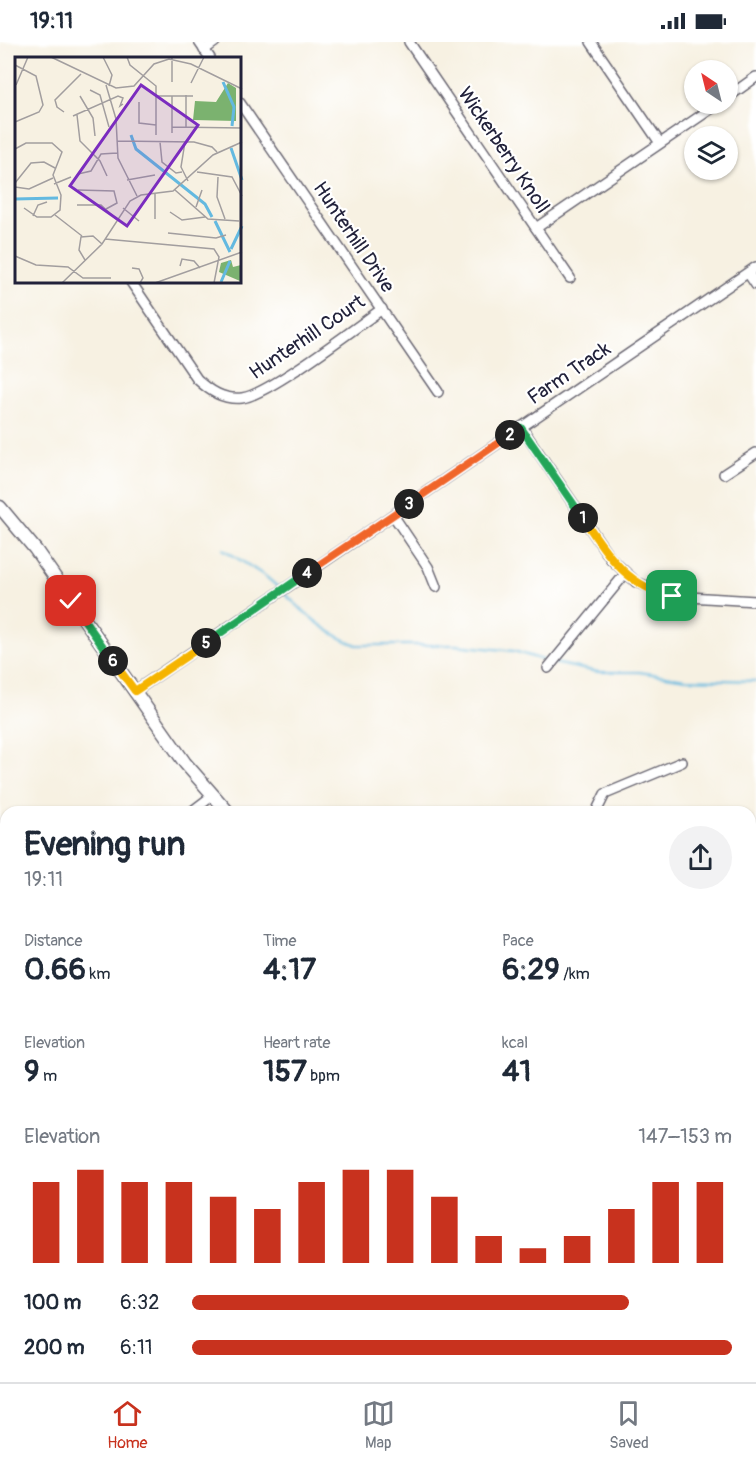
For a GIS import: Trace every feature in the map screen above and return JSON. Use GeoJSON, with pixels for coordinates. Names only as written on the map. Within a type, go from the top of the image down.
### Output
{"type":"FeatureCollection","features":[{"type":"Feature","properties":{"kind":"street"},"geometry":{"type":"LineString","coordinates":[[201,46],[215,42]]}},
{"type":"Feature","properties":{"kind":"street","name":"Wickerberry Knoll"},"geometry":{"type":"LineString","coordinates":[[409,42],[570,278]]}},
{"type":"Feature","properties":{"kind":"street"},"geometry":{"type":"LineString","coordinates":[[591,42],[660,143]]}},
{"type":"Feature","properties":{"kind":"street"},"geometry":{"type":"LineString","coordinates":[[738,90],[756,77]]}},
{"type":"Feature","properties":{"kind":"street","name":"Hunterhill Drive"},"geometry":{"type":"LineString","coordinates":[[242,106],[438,392]]}},
{"type":"Feature","properties":{"kind":"street"},"geometry":{"type":"LineString","coordinates":[[536,228],[703,114]]}},
{"type":"Feature","properties":{"kind":"street"},"geometry":{"type":"LineString","coordinates":[[752,270],[756,285]]}},
{"type":"Feature","properties":{"kind":"street","name":"Farm Track"},"geometry":{"type":"LineString","coordinates":[[135,691],[752,270]]}},
{"type":"Feature","properties":{"kind":"street","name":"Hunterhill Court"},"geometry":{"type":"LineString","coordinates":[[132,284],[197,379],[207,389],[230,398],[259,393],[382,309]]}},
{"type":"Feature","properties":{"kind":"street"},"geometry":{"type":"LineString","coordinates":[[521,428],[611,559],[625,574],[646,588],[672,596],[756,601]]}},
{"type":"Feature","properties":{"kind":"street"},"geometry":{"type":"LineString","coordinates":[[724,474],[756,453]]}},
{"type":"Feature","properties":{"kind":"street"},"geometry":{"type":"LineString","coordinates":[[0,507],[35,549],[135,691],[212,796],[222,806]]}},
{"type":"Feature","properties":{"kind":"street"},"geometry":{"type":"LineString","coordinates":[[393,515],[429,567],[436,587]]}},
{"type":"Feature","properties":{"kind":"street"},"geometry":{"type":"LineString","coordinates":[[548,668],[625,574]]}},
{"type":"Feature","properties":{"kind":"street"},"geometry":{"type":"LineString","coordinates":[[599,806],[605,794],[682,762]]}},
{"type":"Feature","properties":{"kind":"street"},"geometry":{"type":"LineString","coordinates":[[199,806],[212,796]]}},
{"type":"Feature","properties":{"kind":"waterway"},"geometry":{"type":"LineString","coordinates":[[223,549],[265,576],[279,588]]}},
{"type":"Feature","properties":{"kind":"waterway"},"geometry":{"type":"LineString","coordinates":[[283,592],[327,629],[357,645],[455,645],[514,651],[549,662]]}},
{"type":"Feature","properties":{"kind":"waterway"},"geometry":{"type":"LineString","coordinates":[[554,663],[598,672],[639,672],[686,679],[756,681]]}},
{"type":"Feature","properties":{"kind":"route"},"geometry":{"type":"LineString","coordinates":[[71,601],[135,691],[521,428],[611,559],[636,582],[660,594],[672,596]]}}]}
